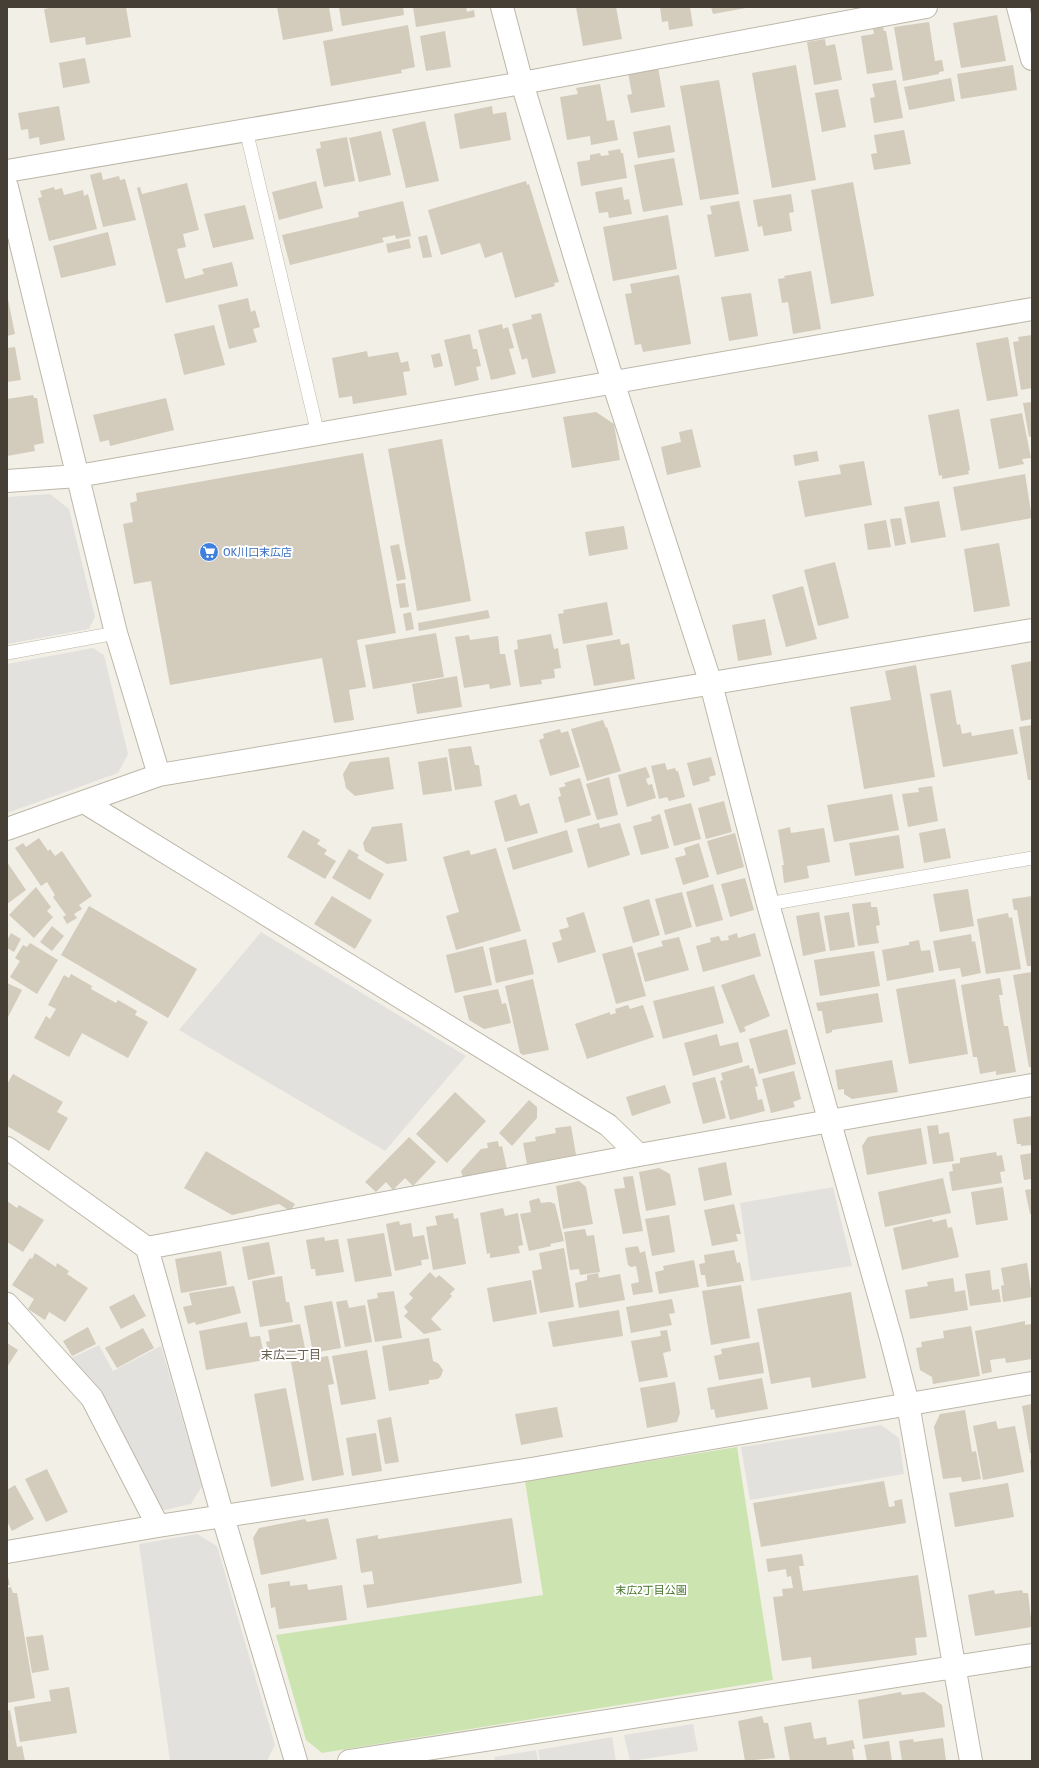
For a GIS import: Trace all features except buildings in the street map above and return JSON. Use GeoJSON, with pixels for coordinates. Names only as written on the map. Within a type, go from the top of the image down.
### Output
{"type":"FeatureCollection","features":[{"type":"Feature","properties":{"kind":"street"},"geometry":{"type":"LineString","coordinates":[[502,7],[522,83],[613,382],[712,684],[768,904],[830,1120],[908,1404],[971,1761]]}},
{"type":"Feature","properties":{"kind":"street"},"geometry":{"type":"LineString","coordinates":[[7,171],[522,83],[926,7]]}},
{"type":"Feature","properties":{"kind":"street"},"geometry":{"type":"LineString","coordinates":[[1018,7],[1032,59]]}},
{"type":"Feature","properties":{"kind":"street"},"geometry":{"type":"LineString","coordinates":[[7,187],[116,633],[158,775]]}},
{"type":"Feature","properties":{"kind":"street"},"geometry":{"type":"LineString","coordinates":[[7,481],[78,476],[1032,309]]}},
{"type":"Feature","properties":{"kind":"street"},"geometry":{"type":"LineString","coordinates":[[7,830],[158,775],[1032,630]]}},
{"type":"Feature","properties":{"kind":"street"},"geometry":{"type":"LineString","coordinates":[[84,802],[608,1125],[639,1155]]}},
{"type":"Feature","properties":{"kind":"street"},"geometry":{"type":"LineString","coordinates":[[147,1248],[639,1155],[1032,1085]]}},
{"type":"Feature","properties":{"kind":"street"},"geometry":{"type":"LineString","coordinates":[[7,1148],[147,1248],[223,1517],[296,1761]]}},
{"type":"Feature","properties":{"kind":"street"},"geometry":{"type":"LineString","coordinates":[[7,1304],[92,1398],[158,1526]]}},
{"type":"Feature","properties":{"kind":"street"},"geometry":{"type":"LineString","coordinates":[[7,1552],[158,1526],[531,1469],[1032,1383]]}},
{"type":"Feature","properties":{"kind":"street"},"geometry":{"type":"LineString","coordinates":[[349,1761],[1032,1655]]}},
{"type":"Feature","properties":{"kind":"lane"},"geometry":{"type":"LineString","coordinates":[[246,130],[318,434]]}},
{"type":"Feature","properties":{"kind":"lane"},"geometry":{"type":"LineString","coordinates":[[7,653],[116,633]]}},
{"type":"Feature","properties":{"kind":"lane"},"geometry":{"type":"LineString","coordinates":[[768,904],[1032,858]]}},
{"type":"Feature","properties":{"kind":"green space","name":"末広2丁目公園"},"geometry":{"type":"Polygon","coordinates":[[[737,1447],[773,1680],[322,1753],[306,1740],[276,1635],[543,1595],[525,1481],[737,1447]]]}},
{"type":"Feature","properties":{"kind":"shaded area"},"geometry":{"type":"Polygon","coordinates":[[[50,494],[69,509],[95,617],[89,629],[7,644],[7,497],[50,494]]]}},
{"type":"Feature","properties":{"kind":"shaded area"},"geometry":{"type":"Polygon","coordinates":[[[93,648],[104,655],[128,754],[118,773],[7,813],[7,664],[93,648]]]}},
{"type":"Feature","properties":{"kind":"shaded area"},"geometry":{"type":"Polygon","coordinates":[[[261,932],[466,1056],[385,1151],[179,1030],[261,932]]]}},
{"type":"Feature","properties":{"kind":"shaded area"},"geometry":{"type":"Polygon","coordinates":[[[833,1187],[852,1266],[751,1281],[740,1203],[833,1187]]]}},
{"type":"Feature","properties":{"kind":"shaded area"},"geometry":{"type":"Polygon","coordinates":[[[99,1345],[113,1371],[161,1346],[202,1486],[191,1504],[160,1511],[69,1359],[99,1345]]]}},
{"type":"Feature","properties":{"kind":"shaded area"},"geometry":{"type":"Polygon","coordinates":[[[881,1425],[899,1438],[904,1474],[750,1500],[741,1447],[881,1425]]]}},
{"type":"Feature","properties":{"kind":"shaded area"},"geometry":{"type":"Polygon","coordinates":[[[197,1534],[217,1546],[275,1745],[267,1761],[170,1761],[139,1544],[197,1534]]]}},
{"type":"Feature","properties":{"kind":"shaded area"},"geometry":{"type":"Polygon","coordinates":[[[693,1724],[698,1751],[630,1761],[624,1735],[693,1724]]]}},
{"type":"Feature","properties":{"kind":"shaded area"},"geometry":{"type":"Polygon","coordinates":[[[612,1737],[616,1761],[540,1761],[538,1750],[612,1737]]]}},
{"type":"Feature","properties":{"kind":"shaded area"},"geometry":{"type":"Polygon","coordinates":[[[536,1750],[538,1761],[495,1761],[494,1757],[536,1750]]]}},
{"type":"Feature","properties":{"kind":"place","name":"OK川口末広店"},"geometry":{"type":"Point","coordinates":[209,552]}},
{"type":"Feature","properties":{"kind":"district","name":"末広二丁目"},"geometry":{"type":"Point","coordinates":[291,1355]}}]}
